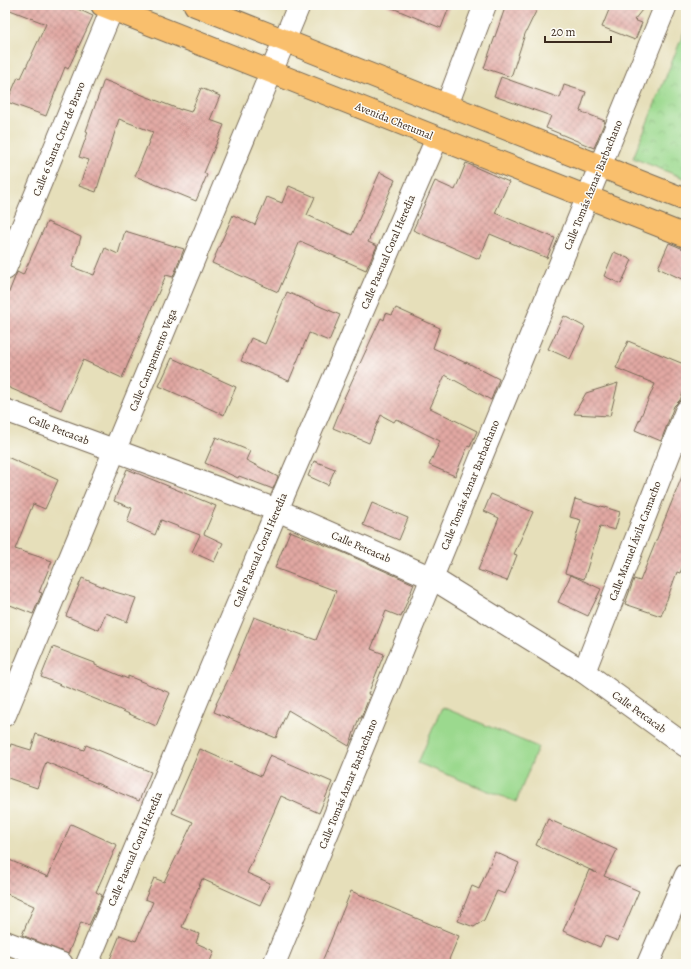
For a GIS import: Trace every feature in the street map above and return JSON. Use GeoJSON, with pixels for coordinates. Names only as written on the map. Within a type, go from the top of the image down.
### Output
{"type":"FeatureCollection","features":[{"type":"Feature","properties":{"kind":"main road"},"geometry":{"type":"LineString","coordinates":[[195,5],[686,200]]}},
{"type":"Feature","properties":{"kind":"main road","name":"Avenida Chetumal"},"geometry":{"type":"LineString","coordinates":[[107,7],[686,236]]}},
{"type":"Feature","properties":{"kind":"street","name":"Calle Campamento Vega"},"geometry":{"type":"LineString","coordinates":[[5,715],[299,5]]}},
{"type":"Feature","properties":{"kind":"street"},"geometry":{"type":"LineString","coordinates":[[447,105],[486,5]]}},
{"type":"Feature","properties":{"kind":"street","name":"Calle Tomás Aznar Barbachano"},"geometry":{"type":"LineString","coordinates":[[274,964],[666,5]]}},
{"type":"Feature","properties":{"kind":"street","name":"Calle 6 Santa Cruz de Bravo"},"geometry":{"type":"LineString","coordinates":[[5,269],[107,7]]}},
{"type":"Feature","properties":{"kind":"street","name":"Calle Pascual Coral Heredia"},"geometry":{"type":"LineString","coordinates":[[87,964],[277,510],[437,138]]}},
{"type":"Feature","properties":{"kind":"street","name":"Calle Petcacab"},"geometry":{"type":"LineString","coordinates":[[5,410],[115,452],[277,510],[432,578],[584,672],[686,746]]}},
{"type":"Feature","properties":{"kind":"street","name":"Calle Manuel Ávila Camacho"},"geometry":{"type":"LineString","coordinates":[[584,672],[686,411]]}},
{"type":"Feature","properties":{"kind":"street"},"geometry":{"type":"LineString","coordinates":[[648,964],[686,875]]}},
{"type":"Feature","properties":{"kind":"street"},"geometry":{"type":"LineString","coordinates":[[5,942],[62,964]]}},
{"type":"Feature","properties":{"kind":"green space"},"geometry":{"type":"Polygon","coordinates":[[[686,27],[686,179],[633,158],[686,27]]]}},
{"type":"Feature","properties":{"kind":"green space"},"geometry":{"type":"Polygon","coordinates":[[[442,707],[538,747],[516,802],[418,763],[442,707]]]}},
{"type":"Feature","properties":{"kind":"building"},"geometry":{"type":"Polygon","coordinates":[[[5,5],[69,5],[93,16],[68,69],[65,67],[46,116],[7,102],[18,77],[21,78],[46,24],[5,8],[5,5]]]}},
{"type":"Feature","properties":{"kind":"building"},"geometry":{"type":"Polygon","coordinates":[[[385,5],[450,5],[441,28],[385,5]]]}},
{"type":"Feature","properties":{"kind":"building"},"geometry":{"type":"Polygon","coordinates":[[[506,5],[539,5],[525,34],[511,77],[484,68],[506,5]]]}},
{"type":"Feature","properties":{"kind":"building"},"geometry":{"type":"Polygon","coordinates":[[[611,5],[646,5],[634,20],[642,23],[635,40],[602,27],[611,5]]]}},
{"type":"Feature","properties":{"kind":"building"},"geometry":{"type":"Polygon","coordinates":[[[501,77],[560,98],[564,85],[586,92],[580,111],[605,121],[594,148],[546,128],[551,116],[494,96],[501,77]]]}},
{"type":"Feature","properties":{"kind":"building"},"geometry":{"type":"Polygon","coordinates":[[[104,80],[181,110],[191,112],[201,88],[220,96],[210,120],[224,125],[204,173],[207,175],[196,201],[135,176],[153,132],[119,119],[96,192],[79,186],[89,160],[79,157],[88,132],[86,131],[104,80]]]}},
{"type":"Feature","properties":{"kind":"building"},"geometry":{"type":"Polygon","coordinates":[[[466,163],[509,182],[495,213],[555,238],[547,258],[490,234],[479,259],[413,230],[435,181],[455,190],[466,163]]]}},
{"type":"Feature","properties":{"kind":"building"},"geometry":{"type":"Polygon","coordinates":[[[380,172],[395,180],[368,242],[377,246],[366,270],[300,241],[278,292],[212,263],[233,215],[255,225],[267,197],[282,203],[289,186],[315,197],[307,215],[352,235],[380,172]]]}},
{"type":"Feature","properties":{"kind":"building"},"geometry":{"type":"Polygon","coordinates":[[[47,222],[81,237],[72,267],[94,275],[105,248],[118,254],[125,231],[184,249],[173,277],[166,275],[122,378],[83,360],[61,410],[5,386],[5,302],[17,272],[23,275],[47,222]]]}},
{"type":"Feature","properties":{"kind":"building"},"geometry":{"type":"Polygon","coordinates":[[[669,243],[686,250],[686,281],[658,268],[669,243]]]}},
{"type":"Feature","properties":{"kind":"building"},"geometry":{"type":"Polygon","coordinates":[[[614,252],[632,260],[621,284],[604,276],[614,252]]]}},
{"type":"Feature","properties":{"kind":"building"},"geometry":{"type":"Polygon","coordinates":[[[287,292],[340,315],[329,341],[309,333],[289,381],[241,361],[251,338],[265,344],[287,292]]]}},
{"type":"Feature","properties":{"kind":"building"},"geometry":{"type":"Polygon","coordinates":[[[396,308],[440,328],[433,348],[466,362],[499,379],[491,400],[445,375],[430,408],[477,431],[470,447],[468,446],[455,476],[429,465],[440,441],[396,419],[394,422],[381,415],[369,443],[333,428],[344,398],[381,318],[384,320],[386,313],[392,315],[396,308]]]}},
{"type":"Feature","properties":{"kind":"building"},"geometry":{"type":"Polygon","coordinates":[[[564,316],[585,327],[570,359],[548,349],[564,316]]]}},
{"type":"Feature","properties":{"kind":"building"},"geometry":{"type":"Polygon","coordinates":[[[628,341],[686,365],[686,387],[680,400],[674,406],[661,441],[635,430],[655,384],[616,368],[628,341]]]}},
{"type":"Feature","properties":{"kind":"building"},"geometry":{"type":"Polygon","coordinates":[[[172,358],[236,387],[224,415],[159,386],[172,358]]]}},
{"type":"Feature","properties":{"kind":"building"},"geometry":{"type":"Polygon","coordinates":[[[618,383],[610,416],[574,414],[586,393],[618,383]]]}},
{"type":"Feature","properties":{"kind":"building"},"geometry":{"type":"Polygon","coordinates":[[[216,437],[250,451],[246,460],[278,477],[273,489],[239,476],[238,478],[205,463],[216,437]]]}},
{"type":"Feature","properties":{"kind":"building"},"geometry":{"type":"Polygon","coordinates":[[[5,456],[58,480],[45,509],[33,504],[15,549],[52,561],[39,592],[42,593],[33,614],[5,603],[5,456]]]}},
{"type":"Feature","properties":{"kind":"building"},"geometry":{"type":"Polygon","coordinates":[[[314,461],[335,469],[328,485],[308,476],[314,461]]]}},
{"type":"Feature","properties":{"kind":"building"},"geometry":{"type":"Polygon","coordinates":[[[127,469],[216,506],[204,534],[223,543],[214,562],[192,552],[200,535],[161,520],[155,535],[127,522],[132,508],[114,501],[127,469]]]}},
{"type":"Feature","properties":{"kind":"building"},"geometry":{"type":"Polygon","coordinates":[[[685,469],[686,558],[680,573],[677,572],[661,616],[625,604],[634,579],[640,581],[685,469]]]}},
{"type":"Feature","properties":{"kind":"building"},"geometry":{"type":"Polygon","coordinates":[[[491,494],[533,512],[514,554],[517,555],[507,581],[478,570],[499,518],[484,511],[491,494]]]}},
{"type":"Feature","properties":{"kind":"building"},"geometry":{"type":"Polygon","coordinates":[[[575,499],[620,512],[615,530],[600,526],[584,579],[565,573],[581,520],[570,517],[575,499]]]}},
{"type":"Feature","properties":{"kind":"building"},"geometry":{"type":"Polygon","coordinates":[[[372,503],[408,518],[399,540],[363,525],[372,503]]]}},
{"type":"Feature","properties":{"kind":"building"},"geometry":{"type":"Polygon","coordinates":[[[290,531],[414,584],[401,617],[386,611],[371,649],[384,654],[368,694],[370,695],[361,718],[359,718],[349,746],[288,710],[276,738],[214,712],[216,704],[229,678],[254,617],[316,640],[336,591],[275,568],[290,531]]]}},
{"type":"Feature","properties":{"kind":"building"},"geometry":{"type":"Polygon","coordinates":[[[571,575],[601,589],[588,616],[558,602],[571,575]]]}},
{"type":"Feature","properties":{"kind":"building"},"geometry":{"type":"Polygon","coordinates":[[[82,578],[115,592],[136,598],[127,622],[106,613],[99,630],[66,616],[82,578]]]}},
{"type":"Feature","properties":{"kind":"building"},"geometry":{"type":"Polygon","coordinates":[[[53,647],[95,663],[95,665],[128,679],[128,676],[170,693],[156,726],[41,677],[53,647]]]}},
{"type":"Feature","properties":{"kind":"building"},"geometry":{"type":"Polygon","coordinates":[[[36,734],[84,750],[86,745],[151,772],[139,801],[46,762],[37,788],[5,777],[5,764],[11,744],[31,750],[36,734]]]}},
{"type":"Feature","properties":{"kind":"building"},"geometry":{"type":"Polygon","coordinates":[[[200,749],[261,776],[270,755],[332,782],[319,813],[281,796],[247,873],[270,883],[260,905],[202,879],[182,927],[199,934],[196,943],[214,951],[209,964],[108,964],[120,935],[136,941],[153,902],[145,899],[154,878],[164,882],[193,822],[172,813],[200,749]]]}},
{"type":"Feature","properties":{"kind":"building"},"geometry":{"type":"Polygon","coordinates":[[[548,819],[617,850],[604,876],[639,891],[618,941],[605,936],[600,947],[563,931],[589,870],[597,873],[536,845],[548,819]]]}},
{"type":"Feature","properties":{"kind":"building"},"geometry":{"type":"Polygon","coordinates":[[[71,824],[117,845],[96,892],[102,895],[97,908],[89,925],[81,922],[68,954],[22,935],[34,906],[5,893],[5,858],[48,877],[71,824]]]}},
{"type":"Feature","properties":{"kind":"building"},"geometry":{"type":"Polygon","coordinates":[[[495,852],[519,863],[505,894],[497,891],[484,920],[474,927],[458,921],[472,886],[479,889],[495,852]]]}},
{"type":"Feature","properties":{"kind":"building"},"geometry":{"type":"Polygon","coordinates":[[[351,891],[459,936],[447,964],[321,964],[351,891]]]}}]}
